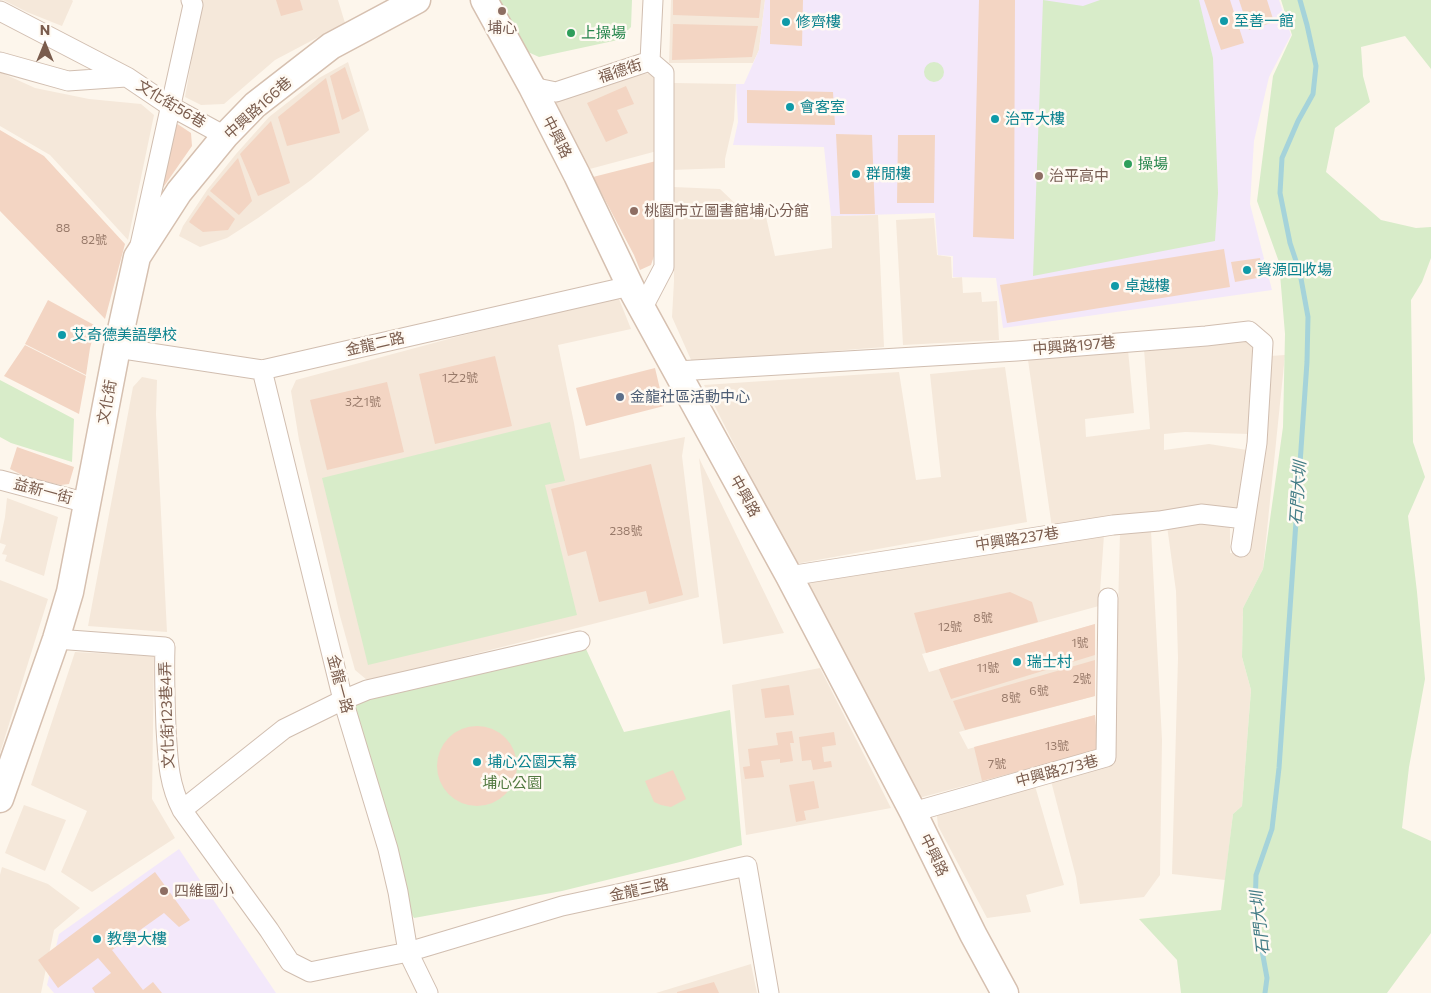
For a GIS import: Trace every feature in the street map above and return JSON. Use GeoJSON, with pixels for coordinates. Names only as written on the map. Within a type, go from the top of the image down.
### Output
{"type":"FeatureCollection","features":[{"type":"Feature","properties":{"kind":"street","name":"文化街"},"geometry":{"type":"LineString","coordinates":[[0,799],[56,639],[70,592],[117,348],[193,5],[191,0]]}},
{"type":"Feature","properties":{"kind":"street","name":"中興路166巷"},"geometry":{"type":"LineString","coordinates":[[137,257],[179,192],[225,136],[255,105],[331,46],[417,0]]}},
{"type":"Feature","properties":{"kind":"street","name":"中興路"},"geometry":{"type":"LineString","coordinates":[[484,0],[532,87],[577,175],[642,309],[789,576],[913,812],[1005,993]]}},
{"type":"Feature","properties":{"kind":"street","name":"福德街"},"geometry":{"type":"LineString","coordinates":[[532,87],[556,92],[650,61],[652,0]]}},
{"type":"Feature","properties":{"kind":"street"},"geometry":{"type":"LineString","coordinates":[[0,11],[127,77]]}},
{"type":"Feature","properties":{"kind":"street"},"geometry":{"type":"LineString","coordinates":[[642,309],[664,267],[664,73],[650,61]]}},
{"type":"Feature","properties":{"kind":"street","name":"文化街56巷"},"geometry":{"type":"LineString","coordinates":[[0,62],[68,81],[127,77],[170,106],[225,136]]}},
{"type":"Feature","properties":{"kind":"street","name":"金龍二路"},"geometry":{"type":"LineString","coordinates":[[117,348],[262,370],[630,286]]}},
{"type":"Feature","properties":{"kind":"street","name":"中興路197巷"},"geometry":{"type":"LineString","coordinates":[[677,371],[1017,351],[1249,331],[1263,343],[1257,443],[1241,546]]}},
{"type":"Feature","properties":{"kind":"street","name":"金龍一路"},"geometry":{"type":"LineString","coordinates":[[262,370],[343,700],[388,849],[398,892],[408,952],[428,993]]}},
{"type":"Feature","properties":{"kind":"street","name":"益新一街"},"geometry":{"type":"LineString","coordinates":[[0,480],[87,502]]}},
{"type":"Feature","properties":{"kind":"street","name":"中興路237巷"},"geometry":{"type":"LineString","coordinates":[[789,576],[1113,524],[1201,514],[1245,519]]}},
{"type":"Feature","properties":{"kind":"street","name":"中興路273巷"},"geometry":{"type":"LineString","coordinates":[[913,812],[1106,757],[1108,598]]}},
{"type":"Feature","properties":{"kind":"street","name":"文化街123巷4弄"},"geometry":{"type":"LineString","coordinates":[[56,639],[165,647],[164,685],[168,770],[174,795],[182,810],[290,962],[310,972],[408,952]]}},
{"type":"Feature","properties":{"kind":"street"},"geometry":{"type":"LineString","coordinates":[[182,810],[284,729],[343,700],[367,690],[580,640]]}},
{"type":"Feature","properties":{"kind":"street","name":"金龍三路"},"geometry":{"type":"LineString","coordinates":[[408,952],[562,906],[747,866],[769,993]]}},
{"type":"Feature","properties":{"kind":"shaded area"},"geometry":{"type":"Polygon","coordinates":[[[3,0],[72,0],[73,1],[62,26],[3,0]]]}},
{"type":"Feature","properties":{"kind":"shaded area"},"geometry":{"type":"Polygon","coordinates":[[[202,0],[338,0],[345,23],[275,60],[224,104],[201,105],[185,97],[202,0]]]}},
{"type":"Feature","properties":{"kind":"shaded area"},"geometry":{"type":"Polygon","coordinates":[[[671,0],[765,0],[759,50],[753,63],[669,63],[671,0]]]}},
{"type":"Feature","properties":{"kind":"shaded area","name":"治平高中"},"geometry":{"type":"Polygon","coordinates":[[[765,0],[1279,0],[1291,35],[1269,77],[1254,141],[1250,204],[1272,290],[1003,328],[996,278],[953,277],[953,256],[938,255],[935,213],[831,216],[824,147],[733,145],[738,122],[736,84],[744,84],[759,50],[765,0]]]}},
{"type":"Feature","properties":{"kind":"shaded area"},"geometry":{"type":"Polygon","coordinates":[[[348,62],[369,130],[311,180],[227,238],[200,247],[179,236],[183,226],[207,190],[269,117],[319,78],[348,62]]]}},
{"type":"Feature","properties":{"kind":"shaded area"},"geometry":{"type":"Polygon","coordinates":[[[0,72],[35,88],[89,99],[141,104],[154,115],[128,240],[50,155],[0,126],[0,72]]]}},
{"type":"Feature","properties":{"kind":"shaded area"},"geometry":{"type":"Polygon","coordinates":[[[650,73],[655,80],[657,151],[586,170],[548,93],[650,73]]]}},
{"type":"Feature","properties":{"kind":"shaded area"},"geometry":{"type":"Polygon","coordinates":[[[674,83],[736,84],[734,120],[725,159],[725,168],[672,170],[674,83]]]}},
{"type":"Feature","properties":{"kind":"shaded area"},"geometry":{"type":"Polygon","coordinates":[[[673,187],[720,189],[740,208],[764,208],[775,256],[832,248],[831,216],[878,215],[884,347],[692,362],[672,317],[674,281],[673,187]]]}},
{"type":"Feature","properties":{"kind":"shaded area"},"geometry":{"type":"Polygon","coordinates":[[[934,218],[937,255],[951,257],[952,278],[962,277],[963,293],[981,292],[982,302],[997,301],[999,340],[903,345],[896,220],[934,218]]]}},
{"type":"Feature","properties":{"kind":"shaded area"},"geometry":{"type":"Polygon","coordinates":[[[619,299],[631,329],[558,345],[580,459],[685,437],[682,456],[699,597],[367,680],[355,670],[340,616],[299,440],[291,391],[296,380],[456,337],[619,299]]]}},
{"type":"Feature","properties":{"kind":"shaded area"},"geometry":{"type":"Polygon","coordinates":[[[1245,338],[1256,345],[1249,434],[1185,432],[1164,434],[1164,450],[1209,444],[1247,450],[1238,508],[1196,506],[1052,528],[1028,360],[1128,350],[1134,413],[1085,419],[1086,437],[1150,429],[1144,349],[1245,338]]]}},
{"type":"Feature","properties":{"kind":"shaded area"},"geometry":{"type":"Polygon","coordinates":[[[1285,355],[1263,569],[1243,608],[1242,657],[1251,690],[1242,806],[1233,814],[1225,880],[1172,874],[1178,658],[1176,591],[1167,526],[1205,521],[1230,525],[1230,553],[1247,555],[1270,356],[1285,355]]]}},
{"type":"Feature","properties":{"kind":"shaded area"},"geometry":{"type":"Polygon","coordinates":[[[1005,367],[1027,522],[795,564],[704,385],[899,372],[916,480],[941,477],[930,374],[1005,367]]]}},
{"type":"Feature","properties":{"kind":"shaded area"},"geometry":{"type":"Polygon","coordinates":[[[142,377],[157,380],[156,414],[167,632],[88,626],[133,387],[142,377]]]}},
{"type":"Feature","properties":{"kind":"shaded area"},"geometry":{"type":"Polygon","coordinates":[[[699,458],[784,633],[723,644],[699,458]]]}},
{"type":"Feature","properties":{"kind":"shaded area"},"geometry":{"type":"Polygon","coordinates":[[[7,498],[58,517],[44,576],[5,561],[7,555],[2,554],[6,545],[0,543],[0,541],[7,498]]]}},
{"type":"Feature","properties":{"kind":"shaded area"},"geometry":{"type":"Polygon","coordinates":[[[1151,531],[1162,740],[1160,875],[1144,897],[1080,904],[1076,877],[1051,781],[1114,762],[1120,533],[1151,531]]]}},
{"type":"Feature","properties":{"kind":"shaded area"},"geometry":{"type":"Polygon","coordinates":[[[1104,535],[1099,606],[922,654],[929,672],[1095,624],[1095,696],[959,732],[968,749],[1095,715],[1098,750],[919,798],[800,581],[1104,535]]]}},
{"type":"Feature","properties":{"kind":"shaded area"},"geometry":{"type":"Polygon","coordinates":[[[0,580],[48,599],[0,753],[0,580]]]}},
{"type":"Feature","properties":{"kind":"shaded area"},"geometry":{"type":"Polygon","coordinates":[[[75,652],[154,656],[152,799],[175,838],[92,892],[61,872],[87,811],[31,785],[75,652]]]}},
{"type":"Feature","properties":{"kind":"shaded area"},"geometry":{"type":"Polygon","coordinates":[[[820,668],[891,808],[746,835],[732,685],[820,668]]]}},
{"type":"Feature","properties":{"kind":"shaded area"},"geometry":{"type":"Polygon","coordinates":[[[1035,786],[1064,885],[1026,895],[1031,912],[987,918],[938,826],[937,816],[950,809],[1035,786]]]}},
{"type":"Feature","properties":{"kind":"shaded area"},"geometry":{"type":"Polygon","coordinates":[[[24,805],[66,820],[45,871],[5,853],[24,805]]]}},
{"type":"Feature","properties":{"kind":"shaded area","name":"四維國小"},"geometry":{"type":"Polygon","coordinates":[[[179,849],[276,993],[54,993],[47,985],[59,934],[179,849]]]}},
{"type":"Feature","properties":{"kind":"shaded area"},"geometry":{"type":"Polygon","coordinates":[[[2,867],[48,884],[80,908],[54,930],[41,993],[0,993],[0,875],[2,867]]]}},
{"type":"Feature","properties":{"kind":"shaded area"},"geometry":{"type":"Polygon","coordinates":[[[751,964],[757,993],[656,993],[751,964]]]}},
{"type":"Feature","properties":{"kind":"green space","name":"上操場"},"geometry":{"type":"Polygon","coordinates":[[[499,0],[632,0],[631,27],[618,40],[539,57],[528,52],[499,0]]]}},
{"type":"Feature","properties":{"kind":"green space","name":"操場"},"geometry":{"type":"Polygon","coordinates":[[[1043,0],[1083,6],[1100,0],[1199,0],[1213,58],[1218,193],[1215,241],[1033,276],[1043,0]]]}},
{"type":"Feature","properties":{"kind":"green space"},"geometry":{"type":"Polygon","coordinates":[[[1281,0],[1431,0],[1431,69],[1405,36],[1361,47],[1363,76],[1370,102],[1335,128],[1326,172],[1381,220],[1416,228],[1431,227],[1431,258],[1422,282],[1411,300],[1413,442],[1425,477],[1408,516],[1425,679],[1409,767],[1402,828],[1431,841],[1431,933],[1387,993],[1181,993],[1177,960],[1139,919],[1221,910],[1233,814],[1242,806],[1251,690],[1242,657],[1243,608],[1263,569],[1283,427],[1285,334],[1279,262],[1257,201],[1273,76],[1292,35],[1281,0]]]}},
{"type":"Feature","properties":{"kind":"green space"},"geometry":{"type":"Polygon","coordinates":[[[930,62],[938,62],[944,68],[944,76],[938,82],[930,82],[924,76],[924,68],[930,62]]]}},
{"type":"Feature","properties":{"kind":"green space"},"geometry":{"type":"Polygon","coordinates":[[[0,380],[74,419],[72,462],[11,443],[0,437],[0,380]]]}},
{"type":"Feature","properties":{"kind":"green space"},"geometry":{"type":"Polygon","coordinates":[[[550,422],[565,481],[545,485],[577,615],[368,665],[322,478],[550,422]]]}},
{"type":"Feature","properties":{"kind":"green space","name":"埔心公園"},"geometry":{"type":"Polygon","coordinates":[[[586,649],[624,732],[730,710],[742,845],[562,891],[414,918],[398,892],[351,699],[586,649]]]}},
{"type":"Feature","properties":{"kind":"building"},"geometry":{"type":"Polygon","coordinates":[[[276,0],[300,0],[303,10],[281,16],[276,0]]]}},
{"type":"Feature","properties":{"kind":"building"},"geometry":{"type":"Polygon","coordinates":[[[673,0],[761,0],[759,18],[673,15],[673,0]]]}},
{"type":"Feature","properties":{"kind":"building","name":"修齊樓"},"geometry":{"type":"Polygon","coordinates":[[[770,0],[803,0],[802,46],[770,44],[770,0]]]}},
{"type":"Feature","properties":{"kind":"building","name":"治平大樓"},"geometry":{"type":"Polygon","coordinates":[[[979,0],[1015,0],[1014,239],[973,237],[979,0]]]}},
{"type":"Feature","properties":{"kind":"building","name":"至善一館"},"geometry":{"type":"Polygon","coordinates":[[[1204,0],[1230,0],[1244,43],[1221,50],[1204,0]]]}},
{"type":"Feature","properties":{"kind":"building"},"geometry":{"type":"Polygon","coordinates":[[[1239,0],[1267,0],[1274,22],[1249,30],[1239,0]]]}},
{"type":"Feature","properties":{"kind":"building"},"geometry":{"type":"Polygon","coordinates":[[[673,24],[758,26],[752,57],[672,60],[673,24]]]}},
{"type":"Feature","properties":{"kind":"building"},"geometry":{"type":"Polygon","coordinates":[[[345,67],[360,111],[342,120],[330,76],[345,67]]]}},
{"type":"Feature","properties":{"kind":"building"},"geometry":{"type":"Polygon","coordinates":[[[326,78],[340,133],[287,146],[278,117],[326,78]]]}},
{"type":"Feature","properties":{"kind":"building"},"geometry":{"type":"Polygon","coordinates":[[[626,86],[634,104],[617,110],[628,133],[606,142],[587,103],[626,86]]]}},
{"type":"Feature","properties":{"kind":"building","name":"會客室"},"geometry":{"type":"Polygon","coordinates":[[[747,90],[833,92],[835,125],[747,123],[747,90]]]}},
{"type":"Feature","properties":{"kind":"building"},"geometry":{"type":"Polygon","coordinates":[[[271,121],[290,183],[258,196],[240,154],[271,121]]]}},
{"type":"Feature","properties":{"kind":"building"},"geometry":{"type":"Polygon","coordinates":[[[176,123],[191,133],[192,146],[160,192],[176,123]]]}},
{"type":"Feature","properties":{"kind":"building"},"geometry":{"type":"Polygon","coordinates":[[[0,130],[44,156],[125,244],[105,319],[0,211],[0,130]]]}},
{"type":"Feature","properties":{"kind":"building","name":"群閒樓"},"geometry":{"type":"Polygon","coordinates":[[[836,134],[872,135],[875,214],[840,214],[836,134]]]}},
{"type":"Feature","properties":{"kind":"building"},"geometry":{"type":"Polygon","coordinates":[[[898,135],[935,135],[934,203],[897,203],[898,135]]]}},
{"type":"Feature","properties":{"kind":"building"},"geometry":{"type":"Polygon","coordinates":[[[238,158],[252,201],[239,215],[210,191],[238,158]]]}},
{"type":"Feature","properties":{"kind":"building","name":"桃園市立圖書館埔心分館"},"geometry":{"type":"Polygon","coordinates":[[[656,161],[658,244],[651,265],[640,270],[593,177],[656,161]]]}},
{"type":"Feature","properties":{"kind":"building"},"geometry":{"type":"Polygon","coordinates":[[[208,195],[235,219],[228,230],[203,232],[189,222],[208,195]]]}},
{"type":"Feature","properties":{"kind":"building","name":"卓越樓"},"geometry":{"type":"Polygon","coordinates":[[[1224,249],[1230,287],[1007,323],[1000,285],[1224,249]]]}},
{"type":"Feature","properties":{"kind":"building","name":"資源回收場"},"geometry":{"type":"Polygon","coordinates":[[[1260,258],[1263,277],[1235,282],[1231,262],[1260,258]]]}},
{"type":"Feature","properties":{"kind":"building","name":"艾奇德美語學校"},"geometry":{"type":"Polygon","coordinates":[[[48,300],[96,326],[86,375],[25,344],[48,300]]]}},
{"type":"Feature","properties":{"kind":"building"},"geometry":{"type":"Polygon","coordinates":[[[25,345],[86,376],[79,414],[4,376],[25,345]]]}},
{"type":"Feature","properties":{"kind":"building"},"geometry":{"type":"Polygon","coordinates":[[[495,356],[512,426],[435,444],[419,374],[495,356]]]}},
{"type":"Feature","properties":{"kind":"building","name":"金龍社區活動中心"},"geometry":{"type":"Polygon","coordinates":[[[655,368],[664,406],[586,426],[576,388],[655,368]]]}},
{"type":"Feature","properties":{"kind":"building"},"geometry":{"type":"Polygon","coordinates":[[[387,382],[404,452],[327,470],[310,400],[387,382]]]}},
{"type":"Feature","properties":{"kind":"building"},"geometry":{"type":"Polygon","coordinates":[[[17,447],[74,467],[69,484],[61,485],[28,478],[10,469],[17,447]]]}},
{"type":"Feature","properties":{"kind":"building"},"geometry":{"type":"Polygon","coordinates":[[[651,464],[683,595],[649,604],[646,591],[599,602],[586,551],[568,556],[551,489],[651,464]]]}},
{"type":"Feature","properties":{"kind":"building","name":"瑞士村"},"geometry":{"type":"Polygon","coordinates":[[[1010,592],[1032,602],[1038,622],[926,653],[914,613],[1010,592]]]}},
{"type":"Feature","properties":{"kind":"building","name":"瑞士村"},"geometry":{"type":"Polygon","coordinates":[[[1095,624],[1095,655],[951,699],[939,669],[1095,624]]]}},
{"type":"Feature","properties":{"kind":"building","name":"瑞士村"},"geometry":{"type":"Polygon","coordinates":[[[1095,660],[1095,696],[965,730],[953,701],[1095,660]]]}},
{"type":"Feature","properties":{"kind":"building"},"geometry":{"type":"Polygon","coordinates":[[[789,685],[794,715],[765,718],[761,689],[789,685]]]}},
{"type":"Feature","properties":{"kind":"building"},"geometry":{"type":"Polygon","coordinates":[[[1095,715],[1098,750],[982,781],[974,747],[1095,715]]]}},
{"type":"Feature","properties":{"kind":"building","name":"埔心公園天幕"},"geometry":{"type":"Polygon","coordinates":[[[477,726],[492,729],[505,738],[514,751],[517,766],[514,781],[505,794],[492,803],[477,806],[462,803],[449,794],[440,781],[437,766],[440,751],[449,738],[462,729],[477,726]]]}},
{"type":"Feature","properties":{"kind":"building"},"geometry":{"type":"Polygon","coordinates":[[[792,731],[794,743],[790,743],[793,761],[780,763],[780,759],[761,761],[764,777],[745,779],[743,767],[750,766],[748,749],[778,745],[776,733],[792,731]]]}},
{"type":"Feature","properties":{"kind":"building"},"geometry":{"type":"Polygon","coordinates":[[[834,732],[836,745],[822,747],[824,762],[831,761],[832,767],[813,770],[811,760],[802,761],[799,737],[834,732]]]}},
{"type":"Feature","properties":{"kind":"building"},"geometry":{"type":"Polygon","coordinates":[[[673,770],[686,799],[671,807],[654,802],[645,781],[673,770]]]}},
{"type":"Feature","properties":{"kind":"building"},"geometry":{"type":"Polygon","coordinates":[[[814,781],[819,808],[804,811],[806,820],[796,822],[789,785],[814,781]]]}},
{"type":"Feature","properties":{"kind":"building","name":"教學大樓"},"geometry":{"type":"Polygon","coordinates":[[[155,872],[190,920],[179,927],[164,913],[112,950],[143,990],[153,982],[162,993],[95,993],[92,988],[111,973],[98,958],[58,988],[38,960],[155,872]]]}},
{"type":"Feature","properties":{"kind":"building"},"geometry":{"type":"Polygon","coordinates":[[[714,982],[719,993],[677,993],[677,992],[714,982]]]}},
{"type":"Feature","properties":{"kind":"waterway","name":"石門大圳"},"geometry":{"type":"LineString","coordinates":[[1265,993],[1267,978],[1255,912],[1256,875],[1272,829],[1279,768],[1307,362],[1308,317],[1300,273],[1290,243],[1280,193],[1282,158],[1298,121],[1313,94],[1316,66],[1300,0]]}},
{"type":"Feature","properties":{"kind":"place","name":"埔心"},"geometry":{"type":"Point","coordinates":[502,11]}},
{"type":"Feature","properties":{"kind":"place","name":"至善一館"},"geometry":{"type":"Point","coordinates":[1224,21]}},
{"type":"Feature","properties":{"kind":"place","name":"修齊樓"},"geometry":{"type":"Point","coordinates":[786,22]}},
{"type":"Feature","properties":{"kind":"place","name":"上操場"},"geometry":{"type":"Point","coordinates":[571,33]}},
{"type":"Feature","properties":{"kind":"place","name":"會客室"},"geometry":{"type":"Point","coordinates":[790,107]}},
{"type":"Feature","properties":{"kind":"place","name":"治平大樓"},"geometry":{"type":"Point","coordinates":[995,119]}},
{"type":"Feature","properties":{"kind":"place","name":"操場"},"geometry":{"type":"Point","coordinates":[1128,164]}},
{"type":"Feature","properties":{"kind":"place","name":"群閒樓"},"geometry":{"type":"Point","coordinates":[856,174]}},
{"type":"Feature","properties":{"kind":"place","name":"治平高中"},"geometry":{"type":"Point","coordinates":[1039,176]}},
{"type":"Feature","properties":{"kind":"place","name":"桃園市立圖書館埔心分館"},"geometry":{"type":"Point","coordinates":[634,211]}},
{"type":"Feature","properties":{"kind":"place","name":"資源回收場"},"geometry":{"type":"Point","coordinates":[1247,270]}},
{"type":"Feature","properties":{"kind":"place","name":"卓越樓"},"geometry":{"type":"Point","coordinates":[1115,286]}},
{"type":"Feature","properties":{"kind":"place","name":"艾奇德美語學校"},"geometry":{"type":"Point","coordinates":[62,335]}},
{"type":"Feature","properties":{"kind":"place","name":"金龍社區活動中心"},"geometry":{"type":"Point","coordinates":[620,397]}},
{"type":"Feature","properties":{"kind":"place","name":"瑞士村"},"geometry":{"type":"Point","coordinates":[1017,662]}},
{"type":"Feature","properties":{"kind":"place","name":"埔心公園天幕"},"geometry":{"type":"Point","coordinates":[477,762]}},
{"type":"Feature","properties":{"kind":"place","name":"四維國小"},"geometry":{"type":"Point","coordinates":[164,891]}},
{"type":"Feature","properties":{"kind":"place","name":"教學大樓"},"geometry":{"type":"Point","coordinates":[97,939]}}]}
